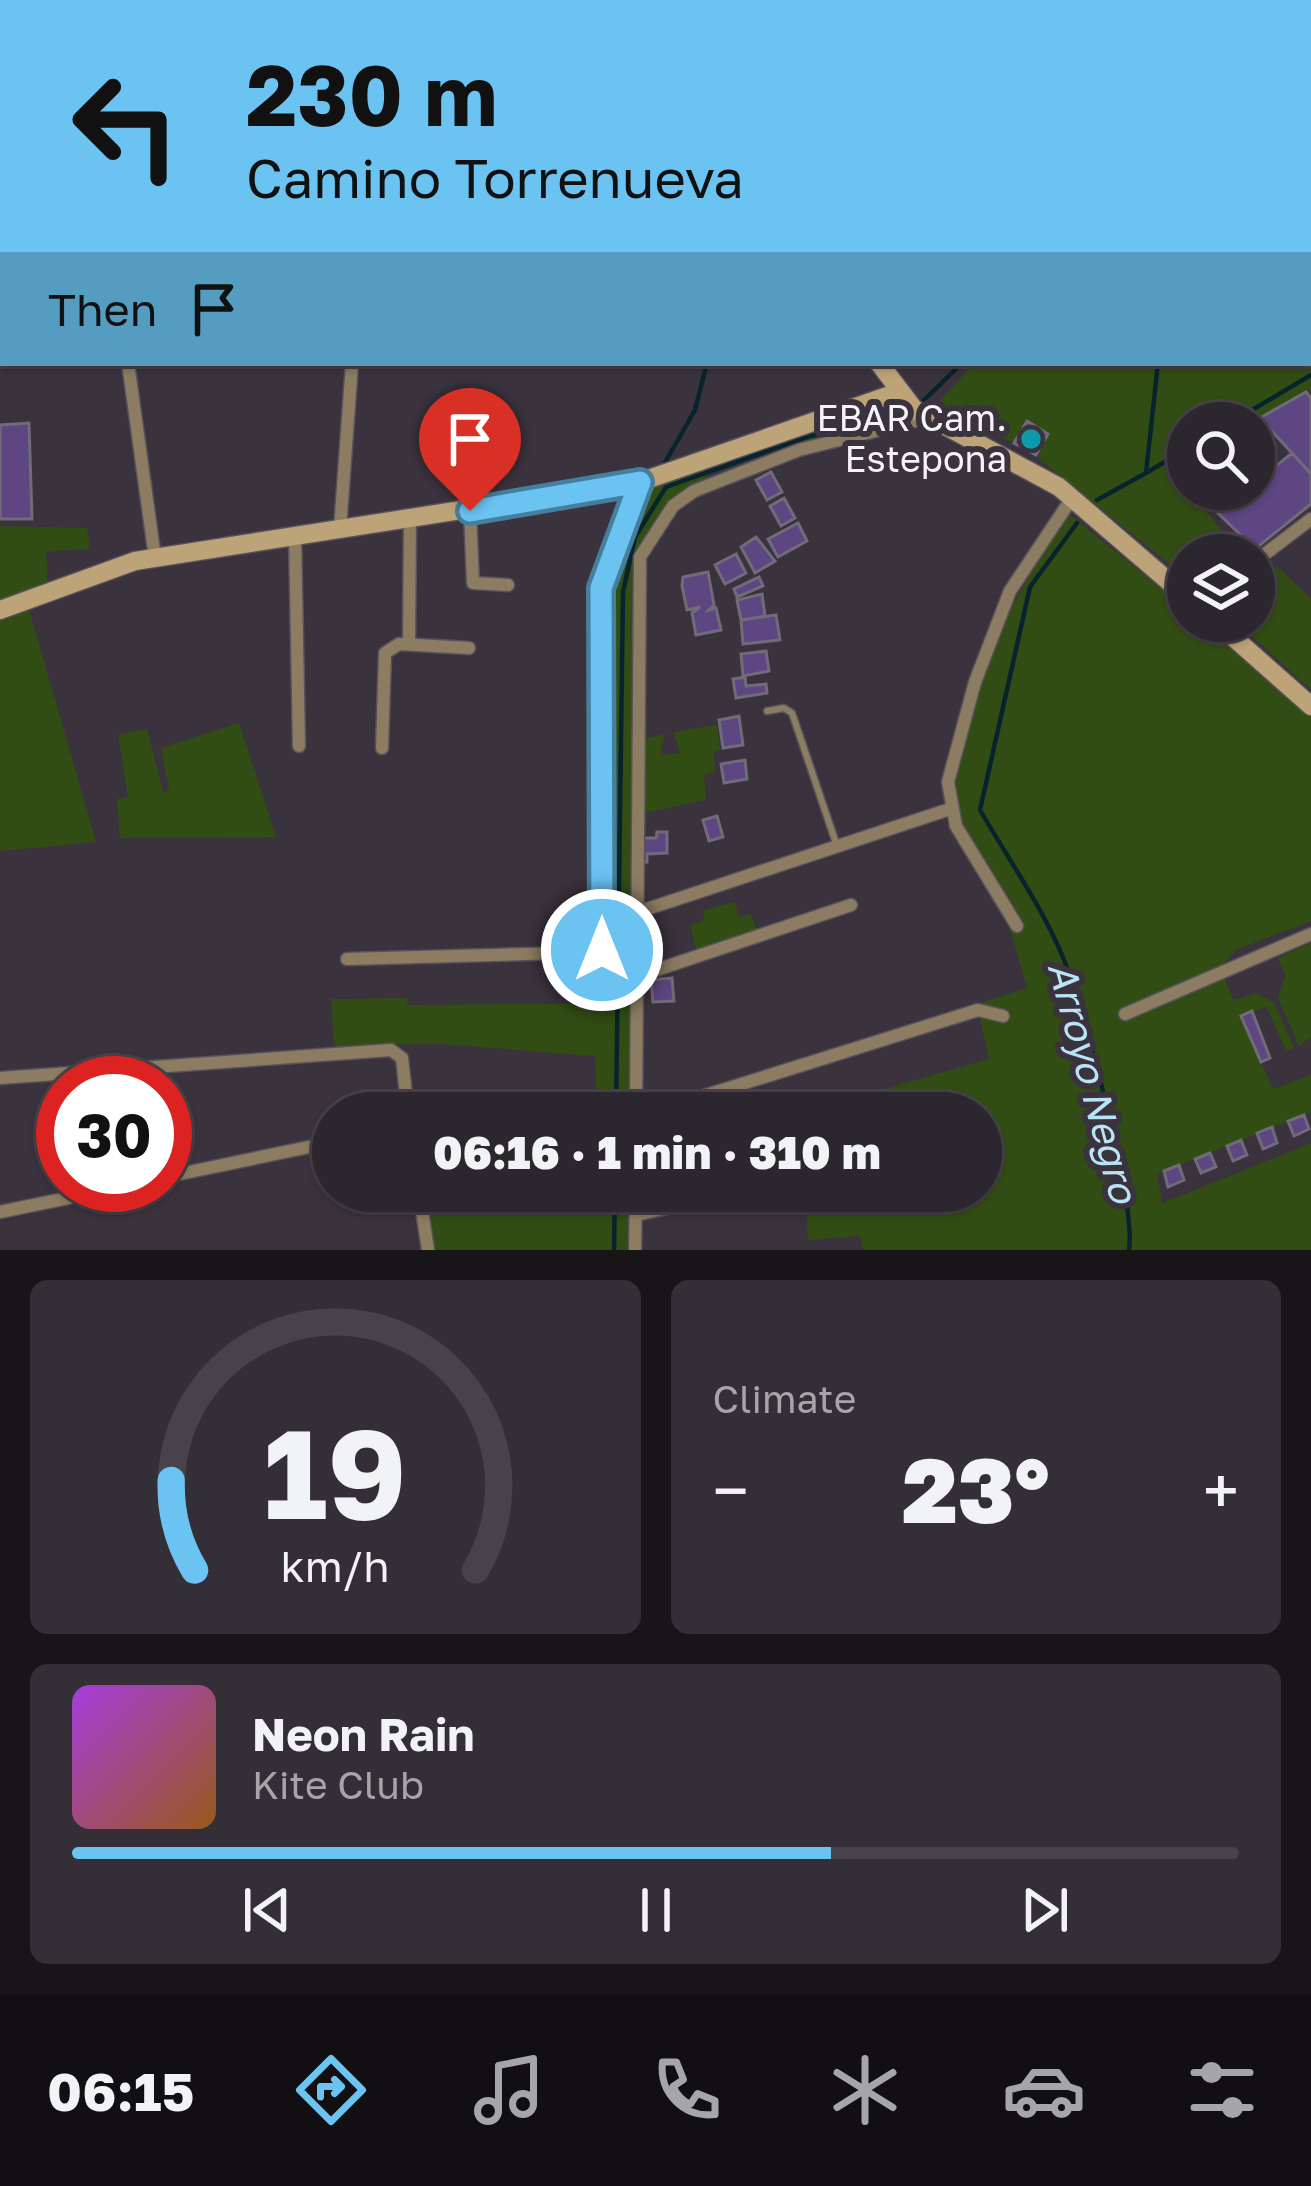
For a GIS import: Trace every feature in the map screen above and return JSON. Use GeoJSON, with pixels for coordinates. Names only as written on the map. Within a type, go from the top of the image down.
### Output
{"type":"FeatureCollection","features":[{"type":"Feature","properties":{"kind":"street"},"geometry":{"type":"LineString","coordinates":[[128,366],[155,558]]}},
{"type":"Feature","properties":{"kind":"street"},"geometry":{"type":"LineString","coordinates":[[340,530],[352,366]]}},
{"type":"Feature","properties":{"kind":"street"},"geometry":{"type":"LineString","coordinates":[[0,610],[155,558],[709,471],[796,440],[904,390]]}},
{"type":"Feature","properties":{"kind":"street"},"geometry":{"type":"LineString","coordinates":[[796,440],[904,390]]}},
{"type":"Feature","properties":{"kind":"street"},"geometry":{"type":"LineString","coordinates":[[904,390],[1072,497],[1167,580]]}},
{"type":"Feature","properties":{"kind":"street"},"geometry":{"type":"LineString","coordinates":[[636,1092],[638,562],[676,502],[709,471]]}},
{"type":"Feature","properties":{"kind":"street"},"geometry":{"type":"LineString","coordinates":[[347,959],[601,952],[601,588],[640,482]]}},
{"type":"Feature","properties":{"kind":"street"},"geometry":{"type":"LineString","coordinates":[[1017,926],[950,809],[952,760],[1010,591],[1072,497]]}},
{"type":"Feature","properties":{"kind":"street"},"geometry":{"type":"LineString","coordinates":[[470,511],[472,584],[508,585]]}},
{"type":"Feature","properties":{"kind":"street"},"geometry":{"type":"LineString","coordinates":[[409,644],[410,519]]}},
{"type":"Feature","properties":{"kind":"street"},"geometry":{"type":"LineString","coordinates":[[1275,546],[1311,519]]}},
{"type":"Feature","properties":{"kind":"street"},"geometry":{"type":"LineString","coordinates":[[295,536],[299,746]]}},
{"type":"Feature","properties":{"kind":"street"},"geometry":{"type":"LineString","coordinates":[[1239,642],[1311,706]]}},
{"type":"Feature","properties":{"kind":"street"},"geometry":{"type":"LineString","coordinates":[[382,748],[382,657],[389,649],[409,644],[470,648]]}},
{"type":"Feature","properties":{"kind":"street"},"geometry":{"type":"LineString","coordinates":[[635,913],[950,809]]}},
{"type":"Feature","properties":{"kind":"street"},"geometry":{"type":"LineString","coordinates":[[634,976],[851,904]]}},
{"type":"Feature","properties":{"kind":"street"},"geometry":{"type":"LineString","coordinates":[[1125,1014],[1311,934]]}},
{"type":"Feature","properties":{"kind":"street"},"geometry":{"type":"LineString","coordinates":[[716,1092],[973,1012],[991,1010],[1003,1016]]}},
{"type":"Feature","properties":{"kind":"street"},"geometry":{"type":"LineString","coordinates":[[0,1078],[391,1050],[402,1058],[406,1092]]}},
{"type":"Feature","properties":{"kind":"street"},"geometry":{"type":"LineString","coordinates":[[192,1171],[312,1146]]}},
{"type":"Feature","properties":{"kind":"street"},"geometry":{"type":"LineString","coordinates":[[0,1212],[36,1205]]}},
{"type":"Feature","properties":{"kind":"street"},"geometry":{"type":"LineString","coordinates":[[422,1212],[428,1250]]}},
{"type":"Feature","properties":{"kind":"street"},"geometry":{"type":"LineString","coordinates":[[635,1250],[636,1215],[655,1212]]}},
{"type":"Feature","properties":{"kind":"lane"},"geometry":{"type":"LineString","coordinates":[[767,711],[792,713],[837,846]]}},
{"type":"Feature","properties":{"kind":"green space"},"geometry":{"type":"Polygon","coordinates":[[[971,366],[1311,366],[1311,390],[1275,409],[1275,402],[1167,402],[1167,510],[1205,510],[1224,534],[1167,534],[1167,562],[1038,458],[1047,433],[1027,421],[1014,443],[933,409],[971,366]]]}},
{"type":"Feature","properties":{"kind":"green space"},"geometry":{"type":"Polygon","coordinates":[[[894,407],[909,418],[802,443],[798,433],[894,407]]]}},
{"type":"Feature","properties":{"kind":"green space"},"geometry":{"type":"Polygon","coordinates":[[[704,465],[709,481],[669,502],[634,569],[631,1092],[596,1092],[595,1056],[442,1044],[334,1046],[331,999],[407,998],[407,1005],[606,1003],[606,590],[644,489],[704,465]]]}},
{"type":"Feature","properties":{"kind":"green space"},"geometry":{"type":"Polygon","coordinates":[[[1069,514],[1167,593],[1167,642],[1225,642],[1311,716],[1311,921],[1236,950],[1221,967],[1233,1000],[1256,993],[1274,1002],[1294,1048],[1286,1051],[1266,1006],[1241,1017],[1273,1089],[1311,1075],[1311,1112],[1157,1174],[1162,1203],[1311,1143],[1311,1250],[863,1250],[860,1236],[808,1240],[806,1212],[1002,1212],[1002,1092],[874,1092],[989,1059],[977,1004],[1027,988],[1005,912],[956,832],[964,827],[956,792],[959,752],[985,665],[1069,514]]]}},
{"type":"Feature","properties":{"kind":"green space"},"geometry":{"type":"Polygon","coordinates":[[[0,526],[87,528],[90,549],[46,551],[48,587],[0,602],[0,526]]]}},
{"type":"Feature","properties":{"kind":"green space"},"geometry":{"type":"Polygon","coordinates":[[[1275,568],[1311,599],[1311,690],[1258,642],[1275,642],[1275,568]]]}},
{"type":"Feature","properties":{"kind":"green space"},"geometry":{"type":"Polygon","coordinates":[[[28,606],[96,842],[0,851],[0,615],[28,606]]]}},
{"type":"Feature","properties":{"kind":"green space"},"geometry":{"type":"Polygon","coordinates":[[[239,723],[276,837],[120,838],[117,799],[128,797],[118,735],[147,729],[163,792],[169,790],[161,748],[239,723]]]}},
{"type":"Feature","properties":{"kind":"green space"},"geometry":{"type":"Polygon","coordinates":[[[717,725],[720,750],[714,752],[715,772],[704,775],[706,800],[640,814],[643,739],[665,734],[660,755],[680,753],[674,732],[717,725]]]}},
{"type":"Feature","properties":{"kind":"green space"},"geometry":{"type":"Polygon","coordinates":[[[735,902],[739,917],[750,914],[757,930],[696,949],[690,925],[704,920],[703,910],[735,902]]]}},
{"type":"Feature","properties":{"kind":"green space"},"geometry":{"type":"Polygon","coordinates":[[[1311,943],[1311,1037],[1299,1046],[1278,998],[1285,976],[1278,958],[1311,943]]]}},
{"type":"Feature","properties":{"kind":"green space"},"geometry":{"type":"Polygon","coordinates":[[[427,1212],[628,1212],[627,1250],[432,1250],[427,1212]]]}},
{"type":"Feature","properties":{"kind":"building"},"geometry":{"type":"Polygon","coordinates":[[[1306,392],[1311,398],[1311,474],[1275,434],[1275,410],[1306,392]]]}},
{"type":"Feature","properties":{"kind":"building","name":"EBAR Cam. Estepona"},"geometry":{"type":"Polygon","coordinates":[[[1027,421],[1048,434],[1036,455],[1014,443],[1027,421]]]}},
{"type":"Feature","properties":{"kind":"building"},"geometry":{"type":"Polygon","coordinates":[[[29,423],[32,519],[0,519],[0,425],[29,423]]]}},
{"type":"Feature","properties":{"kind":"building"},"geometry":{"type":"Polygon","coordinates":[[[1292,453],[1311,474],[1311,504],[1274,534],[1240,534],[1218,513],[1275,510],[1275,467],[1292,453]]]}},
{"type":"Feature","properties":{"kind":"building"},"geometry":{"type":"Polygon","coordinates":[[[771,472],[782,492],[767,500],[756,480],[771,472]]]}},
{"type":"Feature","properties":{"kind":"building"},"geometry":{"type":"Polygon","coordinates":[[[784,498],[795,518],[781,526],[770,506],[784,498]]]}},
{"type":"Feature","properties":{"kind":"building"},"geometry":{"type":"Polygon","coordinates":[[[798,523],[807,541],[778,557],[768,539],[798,523]]]}},
{"type":"Feature","properties":{"kind":"building"},"geometry":{"type":"Polygon","coordinates":[[[756,537],[775,561],[755,573],[741,547],[756,537]]]}},
{"type":"Feature","properties":{"kind":"building"},"geometry":{"type":"Polygon","coordinates":[[[736,554],[746,573],[725,584],[715,565],[736,554]]]}},
{"type":"Feature","properties":{"kind":"building"},"geometry":{"type":"Polygon","coordinates":[[[708,572],[714,605],[709,610],[716,608],[721,630],[696,635],[692,613],[700,607],[687,610],[683,577],[708,572]]]}},
{"type":"Feature","properties":{"kind":"building"},"geometry":{"type":"Polygon","coordinates":[[[759,577],[763,586],[737,597],[734,589],[759,577]]]}},
{"type":"Feature","properties":{"kind":"building"},"geometry":{"type":"Polygon","coordinates":[[[762,594],[765,616],[741,620],[737,600],[762,594]]]}},
{"type":"Feature","properties":{"kind":"building"},"geometry":{"type":"Polygon","coordinates":[[[776,615],[780,640],[743,644],[741,620],[776,615]]]}},
{"type":"Feature","properties":{"kind":"building"},"geometry":{"type":"Polygon","coordinates":[[[766,651],[769,671],[743,676],[741,654],[766,651]]]}},
{"type":"Feature","properties":{"kind":"building"},"geometry":{"type":"Polygon","coordinates":[[[745,677],[746,686],[766,684],[767,693],[736,698],[733,679],[745,677]]]}},
{"type":"Feature","properties":{"kind":"building"},"geometry":{"type":"Polygon","coordinates":[[[739,716],[743,745],[723,748],[719,720],[739,716]]]}},
{"type":"Feature","properties":{"kind":"building"},"geometry":{"type":"Polygon","coordinates":[[[745,760],[747,779],[724,783],[721,764],[745,760]]]}},
{"type":"Feature","properties":{"kind":"building"},"geometry":{"type":"Polygon","coordinates":[[[717,816],[723,837],[709,841],[703,820],[717,816]]]}},
{"type":"Feature","properties":{"kind":"building"},"geometry":{"type":"Polygon","coordinates":[[[657,832],[667,832],[667,853],[647,854],[647,862],[639,865],[640,838],[656,838],[657,832]]]}},
{"type":"Feature","properties":{"kind":"building"},"geometry":{"type":"Polygon","coordinates":[[[672,978],[674,1001],[653,1002],[651,980],[672,978]]]}},
{"type":"Feature","properties":{"kind":"building"},"geometry":{"type":"Polygon","coordinates":[[[1252,1011],[1270,1058],[1261,1062],[1241,1016],[1252,1011]]]}},
{"type":"Feature","properties":{"kind":"building"},"geometry":{"type":"Polygon","coordinates":[[[1304,1115],[1309,1129],[1294,1136],[1288,1121],[1304,1115]]]}},
{"type":"Feature","properties":{"kind":"building"},"geometry":{"type":"Polygon","coordinates":[[[1272,1127],[1277,1143],[1263,1149],[1257,1133],[1272,1127]]]}},
{"type":"Feature","properties":{"kind":"building"},"geometry":{"type":"Polygon","coordinates":[[[1241,1140],[1247,1155],[1233,1161],[1227,1146],[1241,1140]]]}},
{"type":"Feature","properties":{"kind":"building"},"geometry":{"type":"Polygon","coordinates":[[[1210,1153],[1216,1167],[1201,1173],[1195,1159],[1210,1153]]]}},
{"type":"Feature","properties":{"kind":"building"},"geometry":{"type":"Polygon","coordinates":[[[1179,1165],[1184,1180],[1168,1187],[1164,1171],[1179,1165]]]}},
{"type":"Feature","properties":{"kind":"waterway"},"geometry":{"type":"LineString","coordinates":[[663,466],[695,410],[706,366]]}},
{"type":"Feature","properties":{"kind":"waterway"},"geometry":{"type":"LineString","coordinates":[[919,405],[959,366]]}},
{"type":"Feature","properties":{"kind":"waterway"},"geometry":{"type":"LineString","coordinates":[[1097,500],[1146,473],[1158,366]]}},
{"type":"Feature","properties":{"kind":"waterway","name":"Arroyo Negro"},"geometry":{"type":"LineString","coordinates":[[1265,402],[1311,375]]}},
{"type":"Feature","properties":{"kind":"waterway"},"geometry":{"type":"LineString","coordinates":[[616,1092],[623,592],[635,537],[666,487],[807,437],[909,410]]}},
{"type":"Feature","properties":{"kind":"waterway","name":"Arroyo Negro"},"geometry":{"type":"LineString","coordinates":[[1146,473],[1167,460]]}},
{"type":"Feature","properties":{"kind":"waterway","name":"Arroyo Negro"},"geometry":{"type":"LineString","coordinates":[[1077,523],[1030,587],[980,810],[1044,918],[1071,980],[1116,1149],[1129,1250]]}},
{"type":"Feature","properties":{"kind":"waterway"},"geometry":{"type":"LineString","coordinates":[[614,1250],[615,1212]]}},
{"type":"Feature","properties":{"kind":"place","name":"EBAR Cam. Estepona"},"geometry":{"type":"Point","coordinates":[1031,439]}},
{"type":"Feature","properties":{"kind":"route"},"geometry":{"type":"LineString","coordinates":[[470,511],[640,482],[601,588],[602,950]]}}]}
